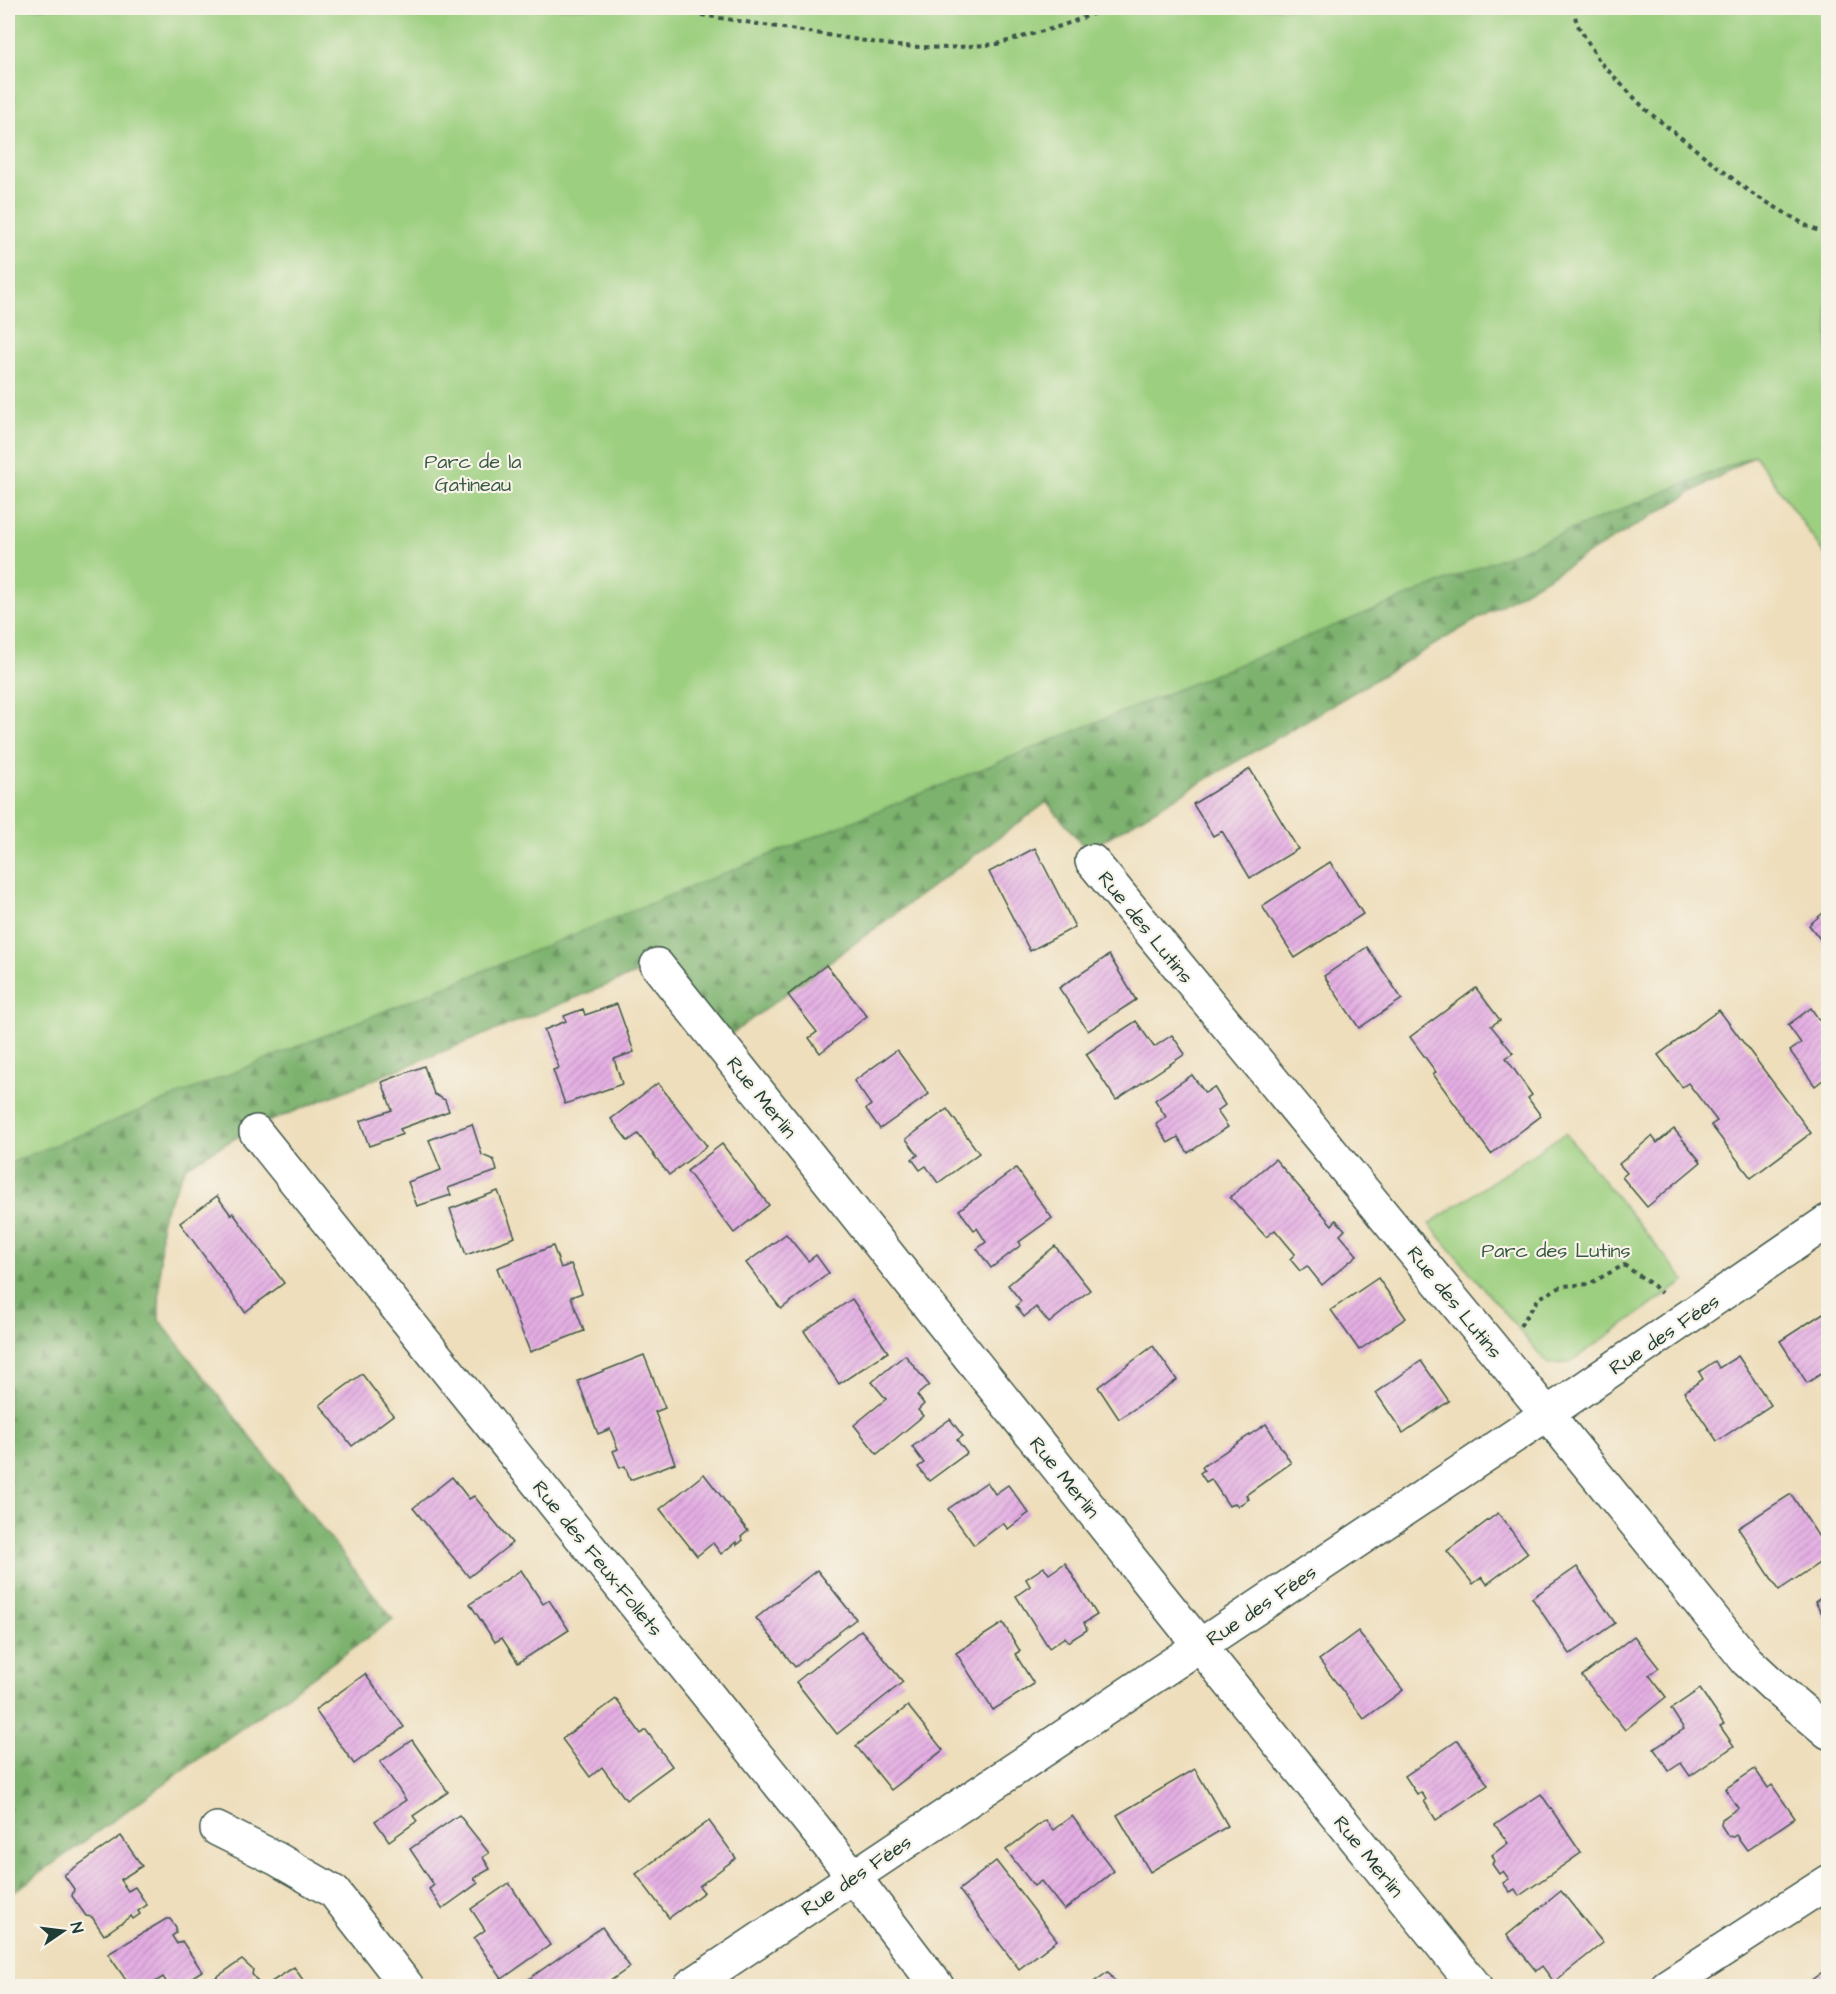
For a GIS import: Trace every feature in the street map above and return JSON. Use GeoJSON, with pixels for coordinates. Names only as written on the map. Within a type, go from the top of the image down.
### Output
{"type":"FeatureCollection","features":[{"type":"Feature","properties":{"kind":"street","name":"Rue des Lutins"},"geometry":{"type":"LineString","coordinates":[[1092,861],[1747,1661],[1828,1732]]}},
{"type":"Feature","properties":{"kind":"street","name":"Rue Merlin"},"geometry":{"type":"LineString","coordinates":[[657,965],[1474,1986]]}},
{"type":"Feature","properties":{"kind":"street","name":"Rue des Feux-Follets"},"geometry":{"type":"LineString","coordinates":[[256,1132],[854,1877],[937,1986]]}},
{"type":"Feature","properties":{"kind":"street","name":"Rue des Fées"},"geometry":{"type":"LineString","coordinates":[[690,1986],[1547,1414],[1828,1221]]}},
{"type":"Feature","properties":{"kind":"street"},"geometry":{"type":"LineString","coordinates":[[217,1829],[277,1859],[334,1892],[407,1986]]}},
{"type":"Feature","properties":{"kind":"street"},"geometry":{"type":"LineString","coordinates":[[1667,1986],[1828,1882]]}},
{"type":"Feature","properties":{"kind":"path"},"geometry":{"type":"LineString","coordinates":[[657,8],[897,46],[946,48],[997,44],[1061,26],[1109,8]]}},
{"type":"Feature","properties":{"kind":"path"},"geometry":{"type":"LineString","coordinates":[[1573,8],[1577,24],[1600,62],[1646,110],[1751,193],[1828,235]]}},
{"type":"Feature","properties":{"kind":"path"},"geometry":{"type":"LineString","coordinates":[[1499,1356],[1539,1298],[1563,1286],[1589,1284],[1624,1265],[1654,1286],[1684,1320]]}},
{"type":"Feature","properties":{"kind":"green space","name":"Parc de la Gatineau"},"geometry":{"type":"Polygon","coordinates":[[[8,8],[1828,8],[1828,559],[1755,455],[1087,850],[1047,802],[719,1043],[657,965],[253,1128],[186,1166],[161,1219],[159,1320],[393,1619],[8,1896],[8,8]]]}},
{"type":"Feature","properties":{"kind":"green space","name":"Parc de la Gatineau"},"geometry":{"type":"Polygon","coordinates":[[[8,8],[1828,8],[1828,559],[1755,455],[8,1164],[8,8]]]}},
{"type":"Feature","properties":{"kind":"green space","name":"Parc des Lutins"},"geometry":{"type":"Polygon","coordinates":[[[1565,1133],[1685,1281],[1569,1363],[1548,1364],[1429,1224],[1565,1133]]]}},
{"type":"Feature","properties":{"kind":"building"},"geometry":{"type":"Polygon","coordinates":[[[1250,769],[1298,849],[1250,878],[1222,831],[1213,836],[1193,804],[1250,769]]]}},
{"type":"Feature","properties":{"kind":"building"},"geometry":{"type":"Polygon","coordinates":[[[1035,848],[1075,927],[1030,951],[989,872],[1035,848]]]}},
{"type":"Feature","properties":{"kind":"building"},"geometry":{"type":"Polygon","coordinates":[[[1330,862],[1363,914],[1295,958],[1262,906],[1330,862]]]}},
{"type":"Feature","properties":{"kind":"building"},"geometry":{"type":"Polygon","coordinates":[[[1823,913],[1828,920],[1828,949],[1809,925],[1823,913]]]}},
{"type":"Feature","properties":{"kind":"building"},"geometry":{"type":"Polygon","coordinates":[[[1367,947],[1402,999],[1359,1028],[1324,976],[1367,947]]]}},
{"type":"Feature","properties":{"kind":"building"},"geometry":{"type":"Polygon","coordinates":[[[1109,955],[1136,1000],[1088,1031],[1059,988],[1109,955]]]}},
{"type":"Feature","properties":{"kind":"building"},"geometry":{"type":"Polygon","coordinates":[[[826,965],[867,1016],[820,1053],[809,1038],[817,1032],[788,995],[826,965]]]}},
{"type":"Feature","properties":{"kind":"building"},"geometry":{"type":"Polygon","coordinates":[[[1476,988],[1500,1020],[1491,1026],[1513,1053],[1506,1058],[1532,1095],[1528,1098],[1541,1116],[1491,1154],[1433,1074],[1436,1072],[1410,1037],[1476,988]]]}},
{"type":"Feature","properties":{"kind":"building"},"geometry":{"type":"Polygon","coordinates":[[[617,1004],[634,1052],[614,1059],[622,1084],[565,1104],[553,1070],[559,1068],[544,1030],[566,1021],[564,1016],[583,1009],[585,1015],[617,1004]]]}},
{"type":"Feature","properties":{"kind":"building"},"geometry":{"type":"Polygon","coordinates":[[[1811,1008],[1828,1033],[1828,1076],[1815,1086],[1790,1051],[1801,1043],[1788,1025],[1811,1008]]]}},
{"type":"Feature","properties":{"kind":"building"},"geometry":{"type":"Polygon","coordinates":[[[1719,1010],[1811,1133],[1751,1178],[1711,1125],[1717,1121],[1688,1083],[1682,1087],[1658,1055],[1719,1010]]]}},
{"type":"Feature","properties":{"kind":"building"},"geometry":{"type":"Polygon","coordinates":[[[1136,1021],[1154,1047],[1172,1035],[1185,1054],[1116,1100],[1086,1054],[1136,1021]]]}},
{"type":"Feature","properties":{"kind":"building"},"geometry":{"type":"Polygon","coordinates":[[[897,1050],[929,1094],[880,1129],[866,1109],[871,1105],[854,1081],[897,1050]]]}},
{"type":"Feature","properties":{"kind":"building"},"geometry":{"type":"Polygon","coordinates":[[[424,1066],[434,1094],[445,1100],[449,1111],[400,1129],[403,1134],[369,1146],[360,1121],[392,1110],[382,1082],[424,1066]]]}},
{"type":"Feature","properties":{"kind":"building"},"geometry":{"type":"Polygon","coordinates":[[[1192,1075],[1205,1093],[1214,1087],[1225,1105],[1217,1111],[1228,1127],[1188,1153],[1178,1137],[1168,1143],[1156,1124],[1166,1117],[1155,1100],[1192,1075]]]}},
{"type":"Feature","properties":{"kind":"building"},"geometry":{"type":"Polygon","coordinates":[[[658,1083],[707,1146],[669,1175],[638,1134],[628,1141],[611,1119],[658,1083]]]}},
{"type":"Feature","properties":{"kind":"building"},"geometry":{"type":"Polygon","coordinates":[[[947,1109],[979,1153],[938,1183],[926,1166],[920,1170],[912,1159],[918,1155],[906,1139],[947,1109]]]}},
{"type":"Feature","properties":{"kind":"building"},"geometry":{"type":"Polygon","coordinates":[[[472,1124],[482,1155],[494,1160],[497,1171],[448,1188],[451,1195],[417,1206],[408,1182],[441,1170],[429,1140],[472,1124]]]}},
{"type":"Feature","properties":{"kind":"building"},"geometry":{"type":"Polygon","coordinates":[[[1674,1129],[1701,1162],[1647,1207],[1622,1177],[1627,1173],[1619,1164],[1652,1136],[1657,1143],[1674,1129]]]}},
{"type":"Feature","properties":{"kind":"building"},"geometry":{"type":"Polygon","coordinates":[[[722,1144],[769,1205],[734,1233],[687,1171],[722,1144]]]}},
{"type":"Feature","properties":{"kind":"building"},"geometry":{"type":"Polygon","coordinates":[[[1275,1159],[1332,1225],[1336,1220],[1345,1230],[1340,1235],[1357,1255],[1322,1285],[1307,1266],[1300,1271],[1290,1259],[1295,1254],[1275,1230],[1266,1237],[1230,1197],[1275,1159]]]}},
{"type":"Feature","properties":{"kind":"building"},"geometry":{"type":"Polygon","coordinates":[[[1016,1168],[1052,1218],[1019,1242],[1021,1245],[991,1268],[977,1249],[986,1242],[977,1228],[974,1230],[959,1210],[1016,1168]]]}},
{"type":"Feature","properties":{"kind":"building"},"geometry":{"type":"Polygon","coordinates":[[[498,1191],[515,1237],[466,1255],[450,1209],[498,1191]]]}},
{"type":"Feature","properties":{"kind":"building"},"geometry":{"type":"Polygon","coordinates":[[[217,1196],[231,1215],[233,1213],[284,1283],[245,1312],[180,1223],[217,1196]]]}},
{"type":"Feature","properties":{"kind":"building"},"geometry":{"type":"Polygon","coordinates":[[[786,1234],[808,1261],[816,1255],[829,1273],[781,1309],[746,1263],[786,1234]]]}},
{"type":"Feature","properties":{"kind":"building"},"geometry":{"type":"Polygon","coordinates":[[[553,1246],[561,1268],[571,1264],[582,1293],[571,1297],[584,1331],[530,1352],[497,1268],[553,1246]]]}},
{"type":"Feature","properties":{"kind":"building"},"geometry":{"type":"Polygon","coordinates":[[[1055,1246],[1090,1290],[1049,1323],[1036,1307],[1024,1317],[1016,1306],[1021,1301],[1008,1285],[1055,1246]]]}},
{"type":"Feature","properties":{"kind":"building"},"geometry":{"type":"Polygon","coordinates":[[[1378,1278],[1406,1318],[1359,1350],[1331,1310],[1378,1278]]]}},
{"type":"Feature","properties":{"kind":"building"},"geometry":{"type":"Polygon","coordinates":[[[852,1299],[888,1352],[839,1384],[804,1331],[852,1299]]]}},
{"type":"Feature","properties":{"kind":"building"},"geometry":{"type":"Polygon","coordinates":[[[1828,1310],[1828,1369],[1807,1383],[1780,1341],[1828,1310]]]}},
{"type":"Feature","properties":{"kind":"building"},"geometry":{"type":"Polygon","coordinates":[[[1153,1346],[1177,1380],[1119,1419],[1098,1387],[1153,1346]]]}},
{"type":"Feature","properties":{"kind":"building"},"geometry":{"type":"Polygon","coordinates":[[[644,1355],[665,1408],[655,1412],[675,1463],[630,1480],[625,1466],[620,1468],[613,1451],[618,1449],[610,1429],[598,1434],[578,1381],[644,1355]]]}},
{"type":"Feature","properties":{"kind":"building"},"geometry":{"type":"Polygon","coordinates":[[[905,1355],[929,1385],[917,1395],[924,1404],[918,1410],[923,1416],[877,1454],[854,1425],[886,1399],[872,1382],[905,1355]]]}},
{"type":"Feature","properties":{"kind":"building"},"geometry":{"type":"Polygon","coordinates":[[[1738,1356],[1771,1405],[1717,1441],[1684,1392],[1703,1379],[1699,1372],[1715,1361],[1719,1368],[1738,1356]]]}},
{"type":"Feature","properties":{"kind":"building"},"geometry":{"type":"Polygon","coordinates":[[[1421,1361],[1449,1401],[1403,1433],[1376,1393],[1421,1361]]]}},
{"type":"Feature","properties":{"kind":"building"},"geometry":{"type":"Polygon","coordinates":[[[362,1374],[393,1415],[352,1446],[320,1405],[362,1374]]]}},
{"type":"Feature","properties":{"kind":"building"},"geometry":{"type":"Polygon","coordinates":[[[950,1419],[963,1436],[957,1440],[967,1453],[929,1481],[918,1467],[924,1463],[912,1447],[950,1419]]]}},
{"type":"Feature","properties":{"kind":"building"},"geometry":{"type":"Polygon","coordinates":[[[1266,1424],[1291,1463],[1246,1495],[1249,1499],[1238,1506],[1235,1503],[1229,1506],[1211,1479],[1206,1482],[1200,1473],[1204,1470],[1202,1467],[1266,1424]]]}},
{"type":"Feature","properties":{"kind":"building"},"geometry":{"type":"Polygon","coordinates":[[[704,1474],[748,1531],[741,1537],[743,1540],[737,1545],[736,1542],[721,1554],[713,1543],[697,1556],[660,1509],[704,1474]]]}},
{"type":"Feature","properties":{"kind":"building"},"geometry":{"type":"Polygon","coordinates":[[[452,1477],[469,1499],[474,1496],[512,1543],[469,1577],[413,1508],[452,1477]]]}},
{"type":"Feature","properties":{"kind":"building"},"geometry":{"type":"Polygon","coordinates":[[[987,1482],[995,1494],[1008,1485],[1029,1513],[1008,1529],[1003,1523],[974,1545],[948,1509],[987,1482]]]}},
{"type":"Feature","properties":{"kind":"building"},"geometry":{"type":"Polygon","coordinates":[[[1791,1494],[1828,1551],[1828,1557],[1779,1590],[1738,1528],[1791,1494]]]}},
{"type":"Feature","properties":{"kind":"building"},"geometry":{"type":"Polygon","coordinates":[[[1498,1513],[1528,1553],[1487,1584],[1482,1577],[1473,1584],[1447,1551],[1498,1513]]]}},
{"type":"Feature","properties":{"kind":"building"},"geometry":{"type":"Polygon","coordinates":[[[1065,1563],[1097,1615],[1084,1623],[1087,1630],[1068,1642],[1065,1637],[1049,1648],[1016,1596],[1030,1586],[1026,1579],[1044,1567],[1049,1574],[1065,1563]]]}},
{"type":"Feature","properties":{"kind":"building"},"geometry":{"type":"Polygon","coordinates":[[[1577,1567],[1615,1623],[1570,1654],[1532,1598],[1577,1567]]]}},
{"type":"Feature","properties":{"kind":"building"},"geometry":{"type":"Polygon","coordinates":[[[521,1570],[543,1604],[549,1600],[569,1630],[518,1663],[502,1638],[495,1642],[470,1604],[521,1570]]]}},
{"type":"Feature","properties":{"kind":"building"},"geometry":{"type":"Polygon","coordinates":[[[817,1570],[856,1619],[795,1667],[756,1618],[817,1570]]]}},
{"type":"Feature","properties":{"kind":"building"},"geometry":{"type":"Polygon","coordinates":[[[1828,1593],[1828,1623],[1815,1602],[1828,1593]]]}},
{"type":"Feature","properties":{"kind":"building"},"geometry":{"type":"Polygon","coordinates":[[[1003,1623],[1020,1651],[1015,1654],[1034,1684],[993,1710],[956,1653],[1003,1623]]]}},
{"type":"Feature","properties":{"kind":"building"},"geometry":{"type":"Polygon","coordinates":[[[861,1630],[903,1682],[837,1734],[796,1682],[861,1630]]]}},
{"type":"Feature","properties":{"kind":"building"},"geometry":{"type":"Polygon","coordinates":[[[1358,1631],[1403,1690],[1364,1719],[1319,1660],[1358,1631]]]}},
{"type":"Feature","properties":{"kind":"building"},"geometry":{"type":"Polygon","coordinates":[[[1634,1636],[1659,1668],[1649,1675],[1666,1697],[1625,1730],[1582,1676],[1634,1636]]]}},
{"type":"Feature","properties":{"kind":"building"},"geometry":{"type":"Polygon","coordinates":[[[365,1674],[404,1727],[354,1764],[315,1710],[365,1674]]]}},
{"type":"Feature","properties":{"kind":"building"},"geometry":{"type":"Polygon","coordinates":[[[1700,1689],[1724,1724],[1720,1726],[1734,1746],[1690,1776],[1681,1763],[1669,1771],[1654,1749],[1684,1729],[1671,1709],[1700,1689]]]}},
{"type":"Feature","properties":{"kind":"building"},"geometry":{"type":"Polygon","coordinates":[[[616,1699],[641,1734],[646,1730],[672,1766],[626,1800],[602,1767],[590,1777],[562,1739],[616,1699]]]}},
{"type":"Feature","properties":{"kind":"building"},"geometry":{"type":"Polygon","coordinates":[[[908,1706],[943,1750],[891,1790],[856,1746],[908,1706]]]}},
{"type":"Feature","properties":{"kind":"building"},"geometry":{"type":"Polygon","coordinates":[[[412,1740],[448,1792],[413,1816],[417,1821],[389,1841],[375,1821],[406,1800],[380,1762],[412,1740]]]}},
{"type":"Feature","properties":{"kind":"building"},"geometry":{"type":"Polygon","coordinates":[[[1458,1740],[1488,1785],[1436,1820],[1424,1801],[1426,1800],[1424,1796],[1421,1792],[1417,1794],[1405,1776],[1458,1740]]]}},
{"type":"Feature","properties":{"kind":"building"},"geometry":{"type":"Polygon","coordinates":[[[1195,1769],[1228,1826],[1150,1872],[1117,1815],[1195,1769]]]}},
{"type":"Feature","properties":{"kind":"building"},"geometry":{"type":"Polygon","coordinates":[[[1755,1769],[1768,1788],[1772,1785],[1795,1818],[1747,1850],[1736,1835],[1728,1836],[1721,1825],[1722,1819],[1738,1808],[1725,1789],[1755,1769]]]}},
{"type":"Feature","properties":{"kind":"building"},"geometry":{"type":"Polygon","coordinates":[[[1541,1794],[1581,1853],[1519,1896],[1515,1889],[1510,1892],[1503,1883],[1509,1879],[1503,1871],[1499,1874],[1492,1864],[1495,1861],[1492,1855],[1508,1843],[1495,1825],[1541,1794]]]}},
{"type":"Feature","properties":{"kind":"building"},"geometry":{"type":"Polygon","coordinates":[[[459,1815],[489,1853],[483,1857],[490,1869],[474,1878],[478,1883],[442,1909],[429,1889],[434,1885],[410,1849],[459,1815]]]}},
{"type":"Feature","properties":{"kind":"building"},"geometry":{"type":"Polygon","coordinates":[[[1072,1816],[1114,1871],[1064,1910],[1041,1881],[1034,1886],[1006,1850],[1045,1820],[1053,1830],[1072,1816]]]}},
{"type":"Feature","properties":{"kind":"building"},"geometry":{"type":"Polygon","coordinates":[[[709,1821],[736,1858],[699,1886],[704,1892],[669,1918],[636,1874],[709,1821]]]}},
{"type":"Feature","properties":{"kind":"building"},"geometry":{"type":"Polygon","coordinates":[[[121,1836],[142,1866],[120,1880],[128,1891],[135,1887],[147,1905],[138,1911],[140,1914],[133,1919],[131,1916],[104,1935],[92,1917],[86,1916],[72,1896],[74,1889],[64,1875],[121,1836]]]}},
{"type":"Feature","properties":{"kind":"building"},"geometry":{"type":"Polygon","coordinates":[[[996,1861],[1057,1940],[1019,1969],[959,1890],[996,1861]]]}},
{"type":"Feature","properties":{"kind":"building"},"geometry":{"type":"Polygon","coordinates":[[[509,1883],[550,1945],[502,1979],[474,1938],[485,1930],[471,1909],[509,1883]]]}},
{"type":"Feature","properties":{"kind":"building"},"geometry":{"type":"Polygon","coordinates":[[[1561,1891],[1603,1943],[1554,1982],[1542,1966],[1536,1971],[1507,1935],[1561,1891]]]}},
{"type":"Feature","properties":{"kind":"building"},"geometry":{"type":"Polygon","coordinates":[[[166,1919],[170,1919],[176,1927],[176,1933],[172,1936],[177,1944],[182,1941],[202,1971],[178,1986],[169,1986],[163,1977],[149,1986],[130,1986],[108,1954],[166,1919]]]}},
{"type":"Feature","properties":{"kind":"building"},"geometry":{"type":"Polygon","coordinates":[[[602,1927],[630,1967],[603,1986],[519,1986],[602,1927]]]}},
{"type":"Feature","properties":{"kind":"building"},"geometry":{"type":"Polygon","coordinates":[[[242,1960],[253,1970],[252,1974],[261,1986],[203,1986],[242,1960]]]}},
{"type":"Feature","properties":{"kind":"building"},"geometry":{"type":"Polygon","coordinates":[[[294,1967],[307,1986],[265,1986],[294,1967]]]}},
{"type":"Feature","properties":{"kind":"building"},"geometry":{"type":"Polygon","coordinates":[[[1828,1968],[1828,1986],[1814,1986],[1810,1981],[1828,1968]]]}},
{"type":"Feature","properties":{"kind":"building"},"geometry":{"type":"Polygon","coordinates":[[[1108,1972],[1118,1986],[1088,1986],[1108,1972]]]}}]}
